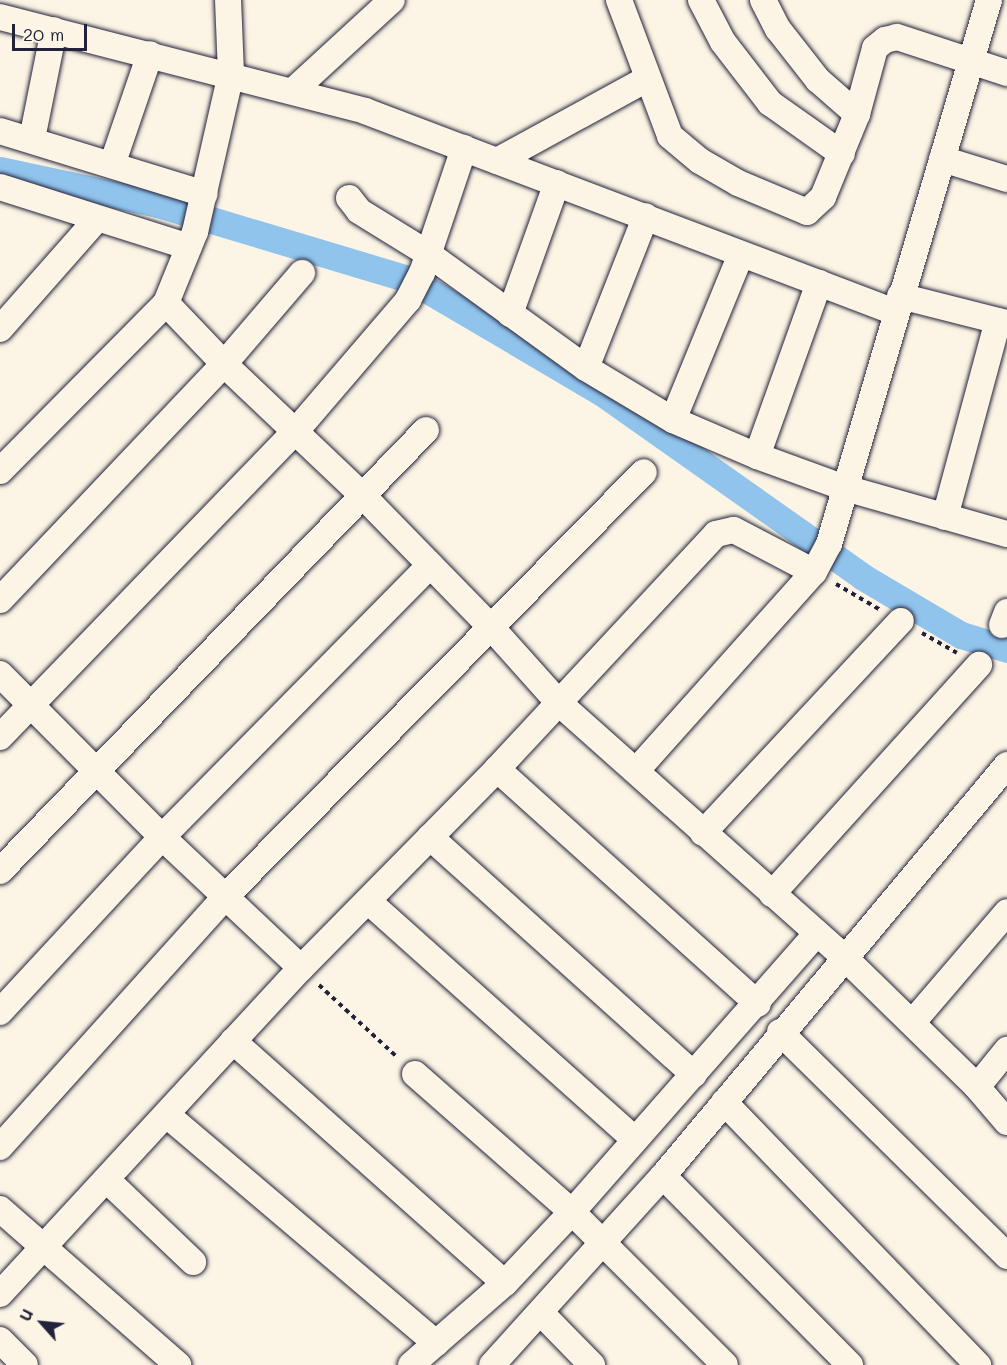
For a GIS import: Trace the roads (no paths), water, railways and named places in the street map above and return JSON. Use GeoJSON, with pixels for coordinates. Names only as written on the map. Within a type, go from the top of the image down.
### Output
{"type":"FeatureCollection","features":[{"type":"Feature","properties":{"kind":"street"},"geometry":{"type":"LineString","coordinates":[[293,91],[392,0]]}},
{"type":"Feature","properties":{"kind":"street"},"geometry":{"type":"LineString","coordinates":[[619,0],[646,79],[670,135],[700,161],[738,183],[807,212],[816,207],[842,154],[857,114],[876,48],[885,40],[897,37],[970,63],[1007,73]]}},
{"type":"Feature","properties":{"kind":"street"},"geometry":{"type":"LineString","coordinates":[[701,0],[723,42],[770,104],[842,154]]}},
{"type":"Feature","properties":{"kind":"street"},"geometry":{"type":"LineString","coordinates":[[763,0],[778,29],[818,80],[857,114]]}},
{"type":"Feature","properties":{"kind":"street"},"geometry":{"type":"LineString","coordinates":[[636,771],[821,559],[845,488],[897,304],[989,0]]}},
{"type":"Feature","properties":{"kind":"street"},"geometry":{"type":"LineString","coordinates":[[0,471],[166,303],[192,240],[204,199],[231,74],[236,5]]}},
{"type":"Feature","properties":{"kind":"street"},"geometry":{"type":"LineString","coordinates":[[0,17],[231,74],[365,111],[819,283],[897,304],[1002,322],[945,517]]}},
{"type":"Feature","properties":{"kind":"street"},"geometry":{"type":"LineString","coordinates":[[32,139],[54,30]]}},
{"type":"Feature","properties":{"kind":"street"},"geometry":{"type":"LineString","coordinates":[[112,165],[150,54]]}},
{"type":"Feature","properties":{"kind":"street"},"geometry":{"type":"LineString","coordinates":[[497,161],[646,79]]}},
{"type":"Feature","properties":{"kind":"street"},"geometry":{"type":"LineString","coordinates":[[0,131],[112,165],[204,199]]}},
{"type":"Feature","properties":{"kind":"street"},"geometry":{"type":"LineString","coordinates":[[0,737],[295,432],[408,300],[427,254],[464,148]]}},
{"type":"Feature","properties":{"kind":"street"},"geometry":{"type":"LineString","coordinates":[[942,159],[1007,179]]}},
{"type":"Feature","properties":{"kind":"street"},"geometry":{"type":"LineString","coordinates":[[510,314],[556,183]]}},
{"type":"Feature","properties":{"kind":"street"},"geometry":{"type":"LineString","coordinates":[[1,189],[97,219],[192,240]]}},
{"type":"Feature","properties":{"kind":"street"},"geometry":{"type":"LineString","coordinates":[[349,198],[359,211],[427,254],[586,368],[673,420],[757,456],[845,488],[1007,534]]}},
{"type":"Feature","properties":{"kind":"street"},"geometry":{"type":"LineString","coordinates":[[586,368],[646,216]]}},
{"type":"Feature","properties":{"kind":"street"},"geometry":{"type":"LineString","coordinates":[[0,329],[97,219]]}},
{"type":"Feature","properties":{"kind":"street"},"geometry":{"type":"LineString","coordinates":[[673,420],[741,254]]}},
{"type":"Feature","properties":{"kind":"street"},"geometry":{"type":"LineString","coordinates":[[0,600],[224,364],[302,273]]}},
{"type":"Feature","properties":{"kind":"street"},"geometry":{"type":"LineString","coordinates":[[757,456],[819,283]]}},
{"type":"Feature","properties":{"kind":"street"},"geometry":{"type":"LineString","coordinates":[[166,303],[224,364],[364,497],[491,627],[559,703],[844,957],[977,1087],[1007,1122]]}},
{"type":"Feature","properties":{"kind":"street"},"geometry":{"type":"LineString","coordinates":[[0,871],[364,497],[426,430]]}},
{"type":"Feature","properties":{"kind":"street"},"geometry":{"type":"LineString","coordinates":[[0,1147],[226,896],[644,472]]}},
{"type":"Feature","properties":{"kind":"street"},"geometry":{"type":"LineString","coordinates":[[0,1294],[301,968],[497,769],[723,530],[734,530],[821,559]]}},
{"type":"Feature","properties":{"kind":"street"},"geometry":{"type":"LineString","coordinates":[[0,1012],[162,837],[430,565]]}},
{"type":"Feature","properties":{"kind":"street"},"geometry":{"type":"LineString","coordinates":[[703,833],[901,621]]}},
{"type":"Feature","properties":{"kind":"street"},"geometry":{"type":"LineString","coordinates":[[772,894],[980,665]]}},
{"type":"Feature","properties":{"kind":"street"},"geometry":{"type":"LineString","coordinates":[[0,674],[162,837],[301,968]]}},
{"type":"Feature","properties":{"kind":"street"},"geometry":{"type":"LineString","coordinates":[[492,1365],[663,1176],[780,1032],[1007,765]]}},
{"type":"Feature","properties":{"kind":"street"},"geometry":{"type":"LineString","coordinates":[[497,769],[758,1004]]}},
{"type":"Feature","properties":{"kind":"street"},"geometry":{"type":"LineString","coordinates":[[430,837],[693,1075]]}},
{"type":"Feature","properties":{"kind":"street"},"geometry":{"type":"LineString","coordinates":[[368,901],[635,1140]]}},
{"type":"Feature","properties":{"kind":"street"},"geometry":{"type":"LineString","coordinates":[[912,1023],[1007,912]]}},
{"type":"Feature","properties":{"kind":"street"},"geometry":{"type":"LineString","coordinates":[[411,1365],[505,1283],[572,1212],[758,1004],[817,933]]}},
{"type":"Feature","properties":{"kind":"street"},"geometry":{"type":"LineString","coordinates":[[780,1032],[1007,1256]]}},
{"type":"Feature","properties":{"kind":"street"},"geometry":{"type":"LineString","coordinates":[[233,1041],[505,1283]]}},
{"type":"Feature","properties":{"kind":"street"},"geometry":{"type":"LineString","coordinates":[[977,1087],[1007,1050]]}},
{"type":"Feature","properties":{"kind":"street"},"geometry":{"type":"LineString","coordinates":[[415,1074],[572,1212],[725,1365]]}},
{"type":"Feature","properties":{"kind":"street"},"geometry":{"type":"LineString","coordinates":[[724,1102],[978,1365]]}},
{"type":"Feature","properties":{"kind":"street"},"geometry":{"type":"LineString","coordinates":[[167,1115],[436,1343]]}},
{"type":"Feature","properties":{"kind":"street"},"geometry":{"type":"LineString","coordinates":[[663,1176],[850,1365]]}},
{"type":"Feature","properties":{"kind":"street"},"geometry":{"type":"LineString","coordinates":[[107,1180],[193,1262]]}},
{"type":"Feature","properties":{"kind":"street"},"geometry":{"type":"LineString","coordinates":[[0,1209],[43,1250],[178,1365]]}},
{"type":"Feature","properties":{"kind":"street"},"geometry":{"type":"LineString","coordinates":[[541,1313],[592,1365]]}},
{"type":"Feature","properties":{"kind":"street"},"geometry":{"type":"LineString","coordinates":[[0,1340],[24,1365]]}},
{"type":"Feature","properties":{"kind":"waterway"},"geometry":{"type":"LineString","coordinates":[[0,170],[158,204],[411,280]]}},
{"type":"Feature","properties":{"kind":"waterway"},"geometry":{"type":"LineString","coordinates":[[426,289],[601,392],[863,577],[961,635],[1007,649]]}}]}
